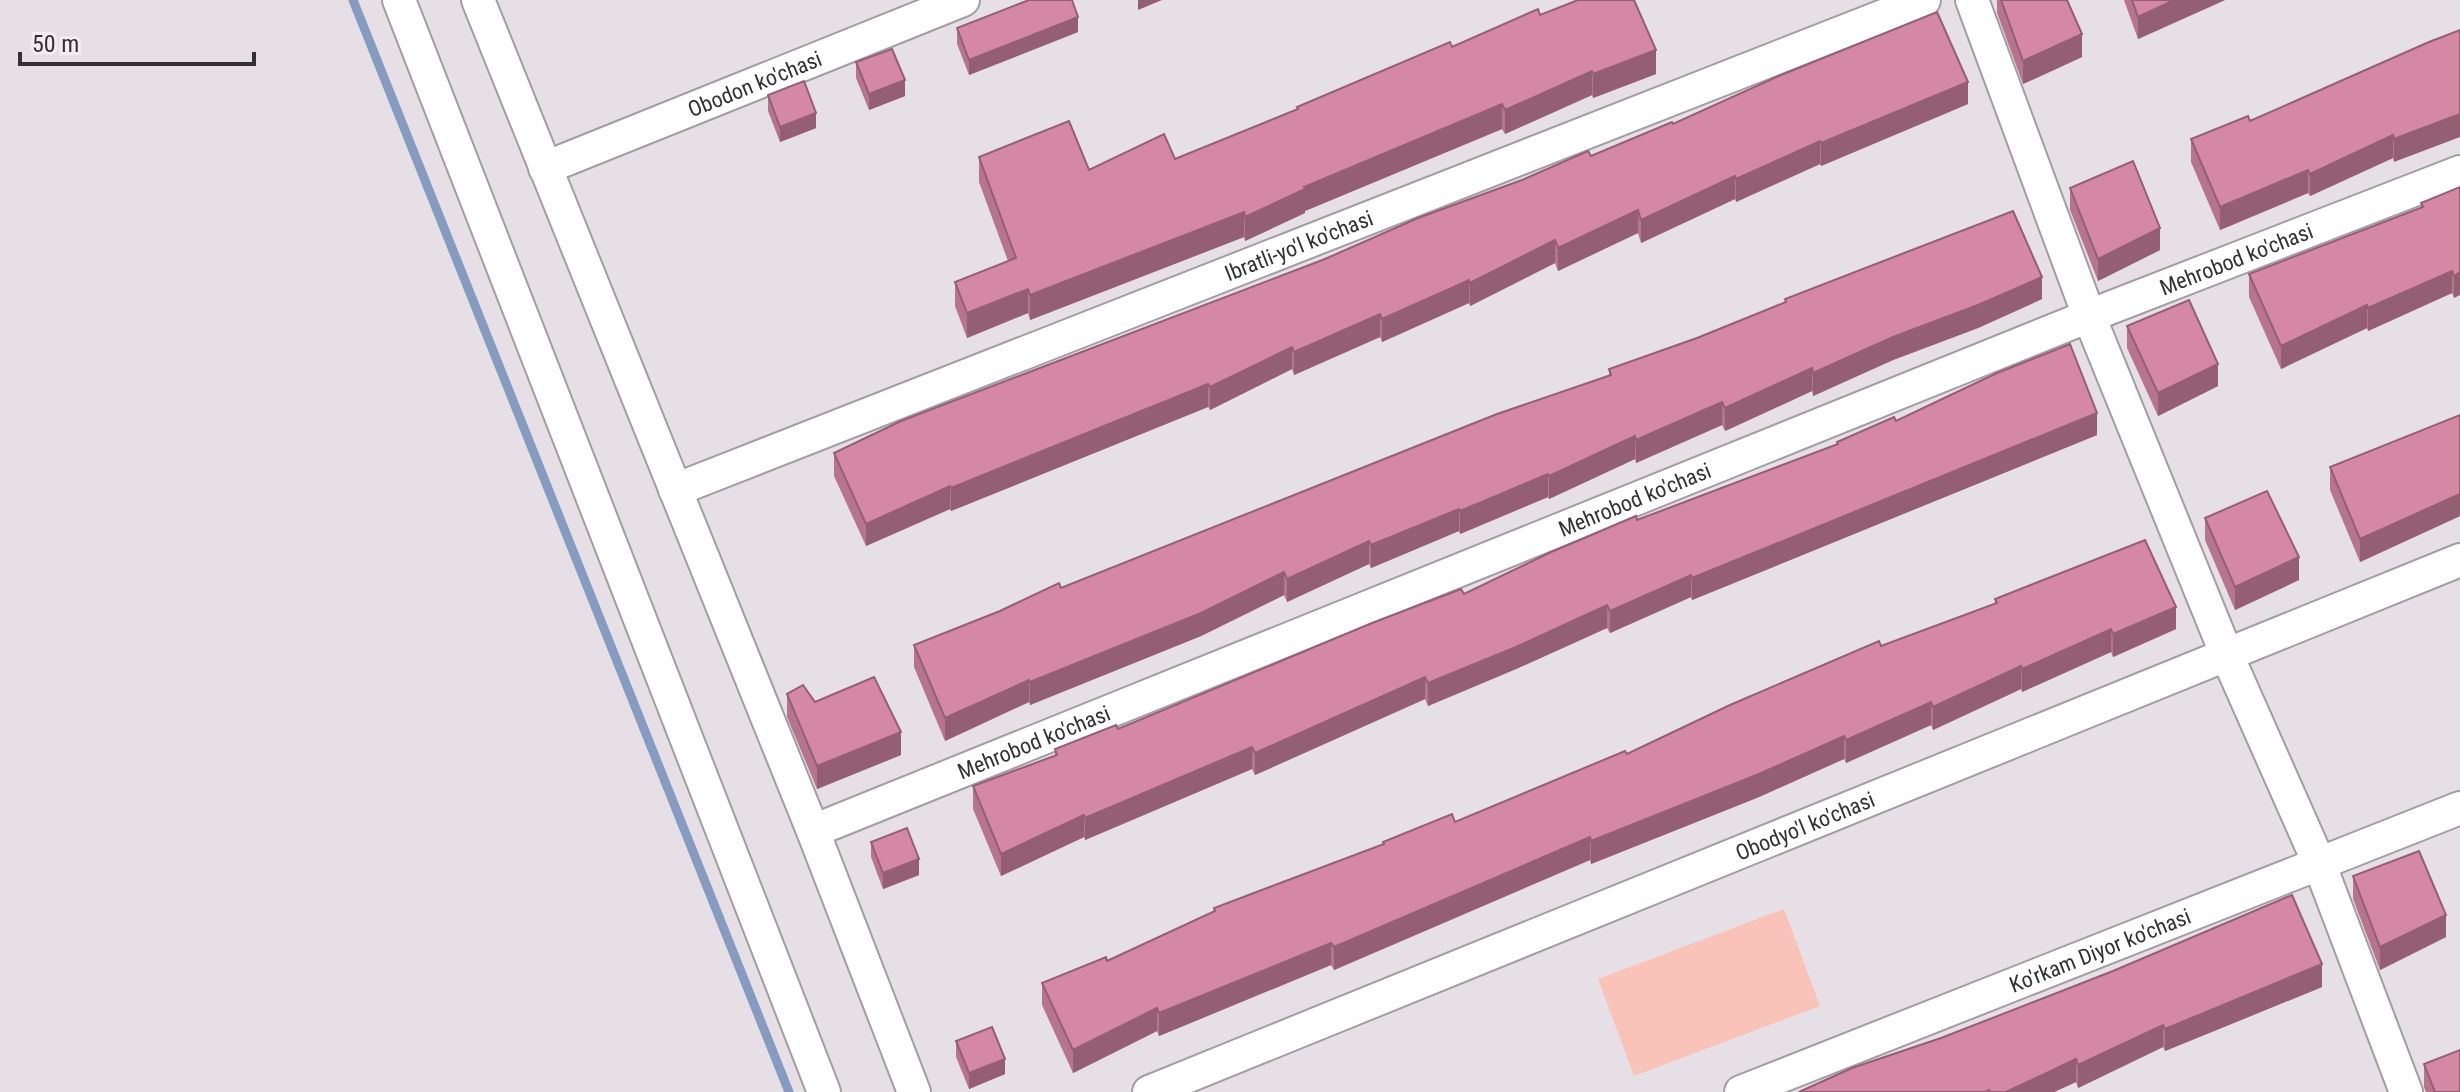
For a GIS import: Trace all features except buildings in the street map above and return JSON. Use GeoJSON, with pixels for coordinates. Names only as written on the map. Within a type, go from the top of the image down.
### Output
{"type":"FeatureCollection","features":[{"type":"Feature","properties":{"kind":"street"},"geometry":{"type":"LineString","coordinates":[[399,0],[824,1092]]}},
{"type":"Feature","properties":{"kind":"street"},"geometry":{"type":"LineString","coordinates":[[478,0],[813,831],[914,1092]]}},
{"type":"Feature","properties":{"kind":"street","name":"Obodon ko'chasi"},"geometry":{"type":"LineString","coordinates":[[545,168],[963,0]]}},
{"type":"Feature","properties":{"kind":"street","name":"Ibratli-yo'l ko'chasi"},"geometry":{"type":"LineString","coordinates":[[675,490],[1924,0]]}},
{"type":"Feature","properties":{"kind":"street"},"geometry":{"type":"LineString","coordinates":[[1972,0],[2089,316],[2226,653],[2319,863],[2406,1092]]}},
{"type":"Feature","properties":{"kind":"street","name":"Mehrobod ko'chasi"},"geometry":{"type":"LineString","coordinates":[[813,831],[2089,316],[2460,172]]}},
{"type":"Feature","properties":{"kind":"street","name":"Obodyo'l ko'chasi"},"geometry":{"type":"LineString","coordinates":[[1149,1092],[2460,560]]}},
{"type":"Feature","properties":{"kind":"street","name":"Ko'rkam Diyor ko'chasi"},"geometry":{"type":"LineString","coordinates":[[1741,1092],[2460,808]]}},
{"type":"Feature","properties":{"kind":"shaded area"},"geometry":{"type":"Polygon","coordinates":[[[1784,909],[1820,1006],[1634,1076],[1598,979],[1784,909]]]}},
{"type":"Feature","properties":{"kind":"waterway"},"geometry":{"type":"LineString","coordinates":[[353,0],[789,1092]]}}]}
